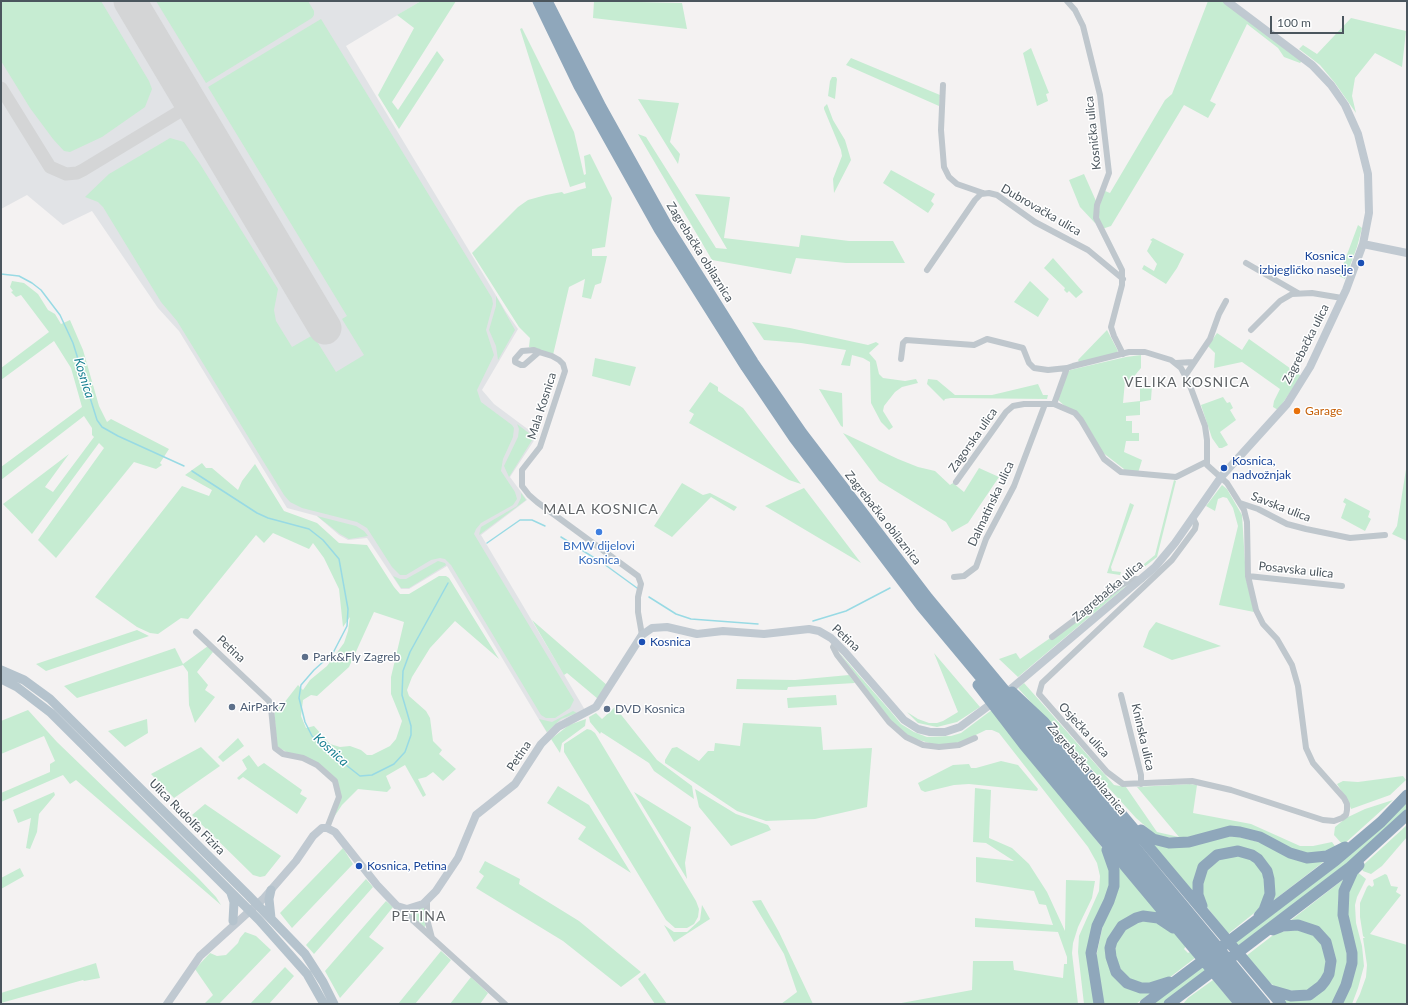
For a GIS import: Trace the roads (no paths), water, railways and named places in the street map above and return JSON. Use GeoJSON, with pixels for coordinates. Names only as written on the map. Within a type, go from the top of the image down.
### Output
{"type":"FeatureCollection","features":[{"type":"Feature","properties":{"kind":"highway","name":"Zagrebačka obilaznica"},"geometry":{"type":"LineString","coordinates":[[538,1],[579,86],[658,229],[746,367],[794,438],[897,576],[1253,1004]]}},
{"type":"Feature","properties":{"kind":"highway","name":"Zagrebačka obilaznica"},"geometry":{"type":"LineString","coordinates":[[547,1],[598,101],[666,224],[753,362],[802,433],[928,598],[1265,1004]]}},
{"type":"Feature","properties":{"kind":"highway"},"geometry":{"type":"LineString","coordinates":[[968,662],[969,673],[1024,745],[1240,1004]]}},
{"type":"Feature","properties":{"kind":"highway"},"geometry":{"type":"LineString","coordinates":[[988,671],[998,676],[1007,688],[1033,710],[1281,1004]]}},
{"type":"Feature","properties":{"kind":"highway"},"geometry":{"type":"LineString","coordinates":[[1145,1004],[1336,860],[1381,822],[1407,795]]}},
{"type":"Feature","properties":{"kind":"highway"},"geometry":{"type":"LineString","coordinates":[[1169,1004],[1349,868],[1407,815]]}},
{"type":"Feature","properties":{"kind":"highway"},"geometry":{"type":"LineString","coordinates":[[1131,825],[1136,826],[1153,839],[1168,844],[1189,842],[1230,831],[1260,837],[1297,856],[1317,858],[1338,851],[1348,845],[1372,823],[1381,822]]}},
{"type":"Feature","properties":{"kind":"highway"},"geometry":{"type":"LineString","coordinates":[[1337,1004],[1346,985],[1352,963],[1352,953],[1343,915],[1344,892],[1353,871],[1387,839],[1392,830]]}},
{"type":"Feature","properties":{"kind":"highway"},"geometry":{"type":"LineString","coordinates":[[1099,1004],[1091,952],[1097,926],[1112,894],[1114,878],[1112,861],[1103,840]]}},
{"type":"Feature","properties":{"kind":"highway"},"geometry":{"type":"LineString","coordinates":[[1202,909],[1198,895],[1198,883],[1203,866],[1223,852],[1246,852],[1263,864],[1267,872],[1270,887],[1264,910],[1250,926]]}},
{"type":"Feature","properties":{"kind":"highway"},"geometry":{"type":"LineString","coordinates":[[1181,977],[1150,988],[1134,986],[1121,979],[1116,972],[1111,957],[1110,948],[1116,933],[1122,926],[1128,921],[1143,916],[1158,918],[1170,925],[1188,941]]}},
{"type":"Feature","properties":{"kind":"highway"},"geometry":{"type":"LineString","coordinates":[[1260,936],[1283,926],[1298,925],[1308,927],[1316,931],[1326,942],[1332,960],[1329,974],[1325,981],[1321,986],[1308,995],[1291,996],[1269,989]]}},
{"type":"Feature","properties":{"kind":"highway"},"geometry":{"type":"LineString","coordinates":[[1224,985],[1225,990],[1236,1004]]}},
{"type":"Feature","properties":{"kind":"highway"},"geometry":{"type":"LineString","coordinates":[[1178,1004],[1191,988]]}},
{"type":"Feature","properties":{"kind":"main road","name":"Ulica Rudolfa Fizira"},"geometry":{"type":"LineString","coordinates":[[1,670],[24,680],[50,699],[271,918],[311,963],[334,1004]]}},
{"type":"Feature","properties":{"kind":"main road","name":"Ulica Rudolfa Fizira"},"geometry":{"type":"LineString","coordinates":[[1,679],[17,687],[51,713],[248,909],[307,974],[324,1004]]}},
{"type":"Feature","properties":{"kind":"main road"},"geometry":{"type":"LineString","coordinates":[[271,890],[269,908],[271,918]]}},
{"type":"Feature","properties":{"kind":"main road"},"geometry":{"type":"LineString","coordinates":[[231,892],[234,902],[233,921]]}},
{"type":"Feature","properties":{"kind":"street","name":"Kosnička ulica"},"geometry":{"type":"LineString","coordinates":[[1067,1],[1075,10],[1082,26],[1100,95],[1109,173],[1097,205],[1096,218],[1120,263],[1123,279],[1112,328],[1114,336],[1123,354]]}},
{"type":"Feature","properties":{"kind":"street","name":"Zagrebačka ulica"},"geometry":{"type":"LineString","coordinates":[[979,714],[1142,579],[1164,558],[1221,477],[1294,394],[1310,367],[1342,298],[1363,244],[1370,208],[1368,174],[1358,134],[1345,105],[1331,85],[1312,65],[1228,1]]}},
{"type":"Feature","properties":{"kind":"street"},"geometry":{"type":"LineString","coordinates":[[943,85],[941,130],[944,167],[949,177],[957,184],[983,193]]}},
{"type":"Feature","properties":{"kind":"street","name":"Dubrovačka ulica"},"geometry":{"type":"LineString","coordinates":[[927,270],[975,200],[983,193],[997,195],[1035,222],[1083,247],[1123,279]]}},
{"type":"Feature","properties":{"kind":"street"},"geometry":{"type":"LineString","coordinates":[[1363,244],[1407,253]]}},
{"type":"Feature","properties":{"kind":"street"},"geometry":{"type":"LineString","coordinates":[[1246,262],[1298,293]]}},
{"type":"Feature","properties":{"kind":"street"},"geometry":{"type":"LineString","coordinates":[[1251,330],[1280,301],[1298,293],[1322,294],[1342,298]]}},
{"type":"Feature","properties":{"kind":"street"},"geometry":{"type":"LineString","coordinates":[[1186,376],[1193,362],[1210,339],[1219,314],[1226,301]]}},
{"type":"Feature","properties":{"kind":"street"},"geometry":{"type":"LineString","coordinates":[[901,359],[903,343],[906,340],[974,345],[986,339],[1024,348],[1029,362],[1034,368],[1048,370],[1067,368],[1123,354],[1145,352],[1162,356],[1176,364],[1186,376],[1201,413],[1206,434],[1206,462],[1221,477],[1240,503],[1247,522],[1248,576]]}},
{"type":"Feature","properties":{"kind":"street","name":"Mala Kosnica"},"geometry":{"type":"LineString","coordinates":[[539,352],[559,360],[563,364],[565,371],[540,447],[522,470],[522,486],[537,502],[636,573],[640,578],[641,584],[638,604],[642,635]]}},
{"type":"Feature","properties":{"kind":"street"},"geometry":{"type":"LineString","coordinates":[[1176,364],[1193,362]]}},
{"type":"Feature","properties":{"kind":"street"},"geometry":{"type":"LineString","coordinates":[[1067,368],[1054,404],[1068,409],[1079,417],[1104,459],[1121,472],[1176,477],[1206,462]]}},
{"type":"Feature","properties":{"kind":"street","name":"Zagorska ulica"},"geometry":{"type":"LineString","coordinates":[[956,482],[1009,409],[1020,404],[1054,404]]}},
{"type":"Feature","properties":{"kind":"street","name":"Dalmatinska ulica"},"geometry":{"type":"LineString","coordinates":[[954,577],[964,576],[976,567],[986,539],[1014,486],[1045,404]]}},
{"type":"Feature","properties":{"kind":"street","name":"Savska ulica"},"geometry":{"type":"LineString","coordinates":[[1240,503],[1258,509],[1287,524],[1311,530],[1350,538],[1385,535]]}},
{"type":"Feature","properties":{"kind":"street","name":"Osječka ulica"},"geometry":{"type":"LineString","coordinates":[[1193,518],[1196,524],[1195,529],[1172,560],[1155,578],[1042,683],[1038,691],[1044,701],[1113,778],[1123,784],[1192,781],[1231,790],[1323,820],[1334,821],[1346,815],[1347,804],[1344,798],[1314,763],[1306,748],[1296,675],[1287,654],[1259,617],[1248,576]]}},
{"type":"Feature","properties":{"kind":"street","name":"Posavska ulica"},"geometry":{"type":"LineString","coordinates":[[1248,576],[1342,586]]}},
{"type":"Feature","properties":{"kind":"street"},"geometry":{"type":"LineString","coordinates":[[1052,637],[1121,585],[1134,579],[1142,579]]}},
{"type":"Feature","properties":{"kind":"street","name":"Petina"},"geometry":{"type":"LineString","coordinates":[[397,906],[405,909],[414,908],[427,901],[436,891],[458,858],[476,815],[515,784],[541,744],[558,727],[596,707],[642,635],[652,628],[662,627],[697,634],[723,631],[764,634],[810,628],[819,631],[836,642],[898,714],[918,729],[938,733],[952,731],[979,714]]}},
{"type":"Feature","properties":{"kind":"street","name":"Petina"},"geometry":{"type":"LineString","coordinates":[[196,632],[269,701],[275,748],[283,754],[303,758],[313,763],[335,781],[339,797],[327,828]]}},
{"type":"Feature","properties":{"kind":"street"},"geometry":{"type":"LineString","coordinates":[[836,642],[833,647],[837,655],[889,722],[906,737],[923,745],[939,747],[959,745],[975,738]]}},
{"type":"Feature","properties":{"kind":"street","name":"Kninska ulica"},"geometry":{"type":"LineString","coordinates":[[1121,695],[1141,775],[1141,784]]}},
{"type":"Feature","properties":{"kind":"street"},"geometry":{"type":"LineString","coordinates":[[255,902],[271,890],[280,880],[317,832],[327,828],[335,832],[377,885],[397,906],[505,1004]]}},
{"type":"Feature","properties":{"kind":"street"},"geometry":{"type":"LineString","coordinates":[[167,1004],[194,964],[227,929],[280,880]]}},
{"type":"Feature","properties":{"kind":"street"},"geometry":{"type":"LineString","coordinates":[[427,901],[427,919],[433,939]]}},
{"type":"Feature","properties":{"kind":"street"},"geometry":{"type":"LineString","coordinates":[[227,929],[233,921],[248,909]]}},
{"type":"Feature","properties":{"kind":"waterway","name":"Kosnica"},"geometry":{"type":"LineString","coordinates":[[1,274],[19,276],[32,283],[41,290],[60,315],[73,343],[97,420],[102,427],[118,436],[184,466]]}},
{"type":"Feature","properties":{"kind":"waterway","name":"Kosnica"},"geometry":{"type":"LineString","coordinates":[[192,471],[257,513],[268,518],[309,529],[323,540],[339,559],[348,609],[347,626],[333,653],[314,670],[301,685],[299,698],[305,722],[312,736],[360,776],[372,775],[394,764],[405,752],[411,735],[411,726],[402,695],[403,671],[410,652],[448,583]]}},
{"type":"Feature","properties":{"kind":"waterway"},"geometry":{"type":"LineString","coordinates":[[487,543],[520,520],[532,520],[545,526]]}},
{"type":"Feature","properties":{"kind":"waterway"},"geometry":{"type":"LineString","coordinates":[[561,537],[604,564],[637,588]]}},
{"type":"Feature","properties":{"kind":"waterway"},"geometry":{"type":"LineString","coordinates":[[813,621],[846,611],[890,588]]}},
{"type":"Feature","properties":{"kind":"waterway"},"geometry":{"type":"LineString","coordinates":[[649,597],[676,614],[691,619],[758,624]]}},
{"type":"Feature","properties":{"kind":"place","name":"Kosnica - izbjegličko naselje"},"geometry":{"type":"Point","coordinates":[1361,263]}},
{"type":"Feature","properties":{"kind":"place","name":"Garage"},"geometry":{"type":"Point","coordinates":[1297,411]}},
{"type":"Feature","properties":{"kind":"place","name":"Kosnica, nadvožnjak"},"geometry":{"type":"Point","coordinates":[1224,468]}},
{"type":"Feature","properties":{"kind":"place","name":"BMW dijelovi Kosnica"},"geometry":{"type":"Point","coordinates":[599,532]}},
{"type":"Feature","properties":{"kind":"place","name":"Kosnica"},"geometry":{"type":"Point","coordinates":[642,642]}},
{"type":"Feature","properties":{"kind":"place","name":"Park&Fly Zagreb"},"geometry":{"type":"Point","coordinates":[305,657]}},
{"type":"Feature","properties":{"kind":"place","name":"AirPark7"},"geometry":{"type":"Point","coordinates":[232,707]}},
{"type":"Feature","properties":{"kind":"place","name":"DVD Kosnica"},"geometry":{"type":"Point","coordinates":[607,709]}},
{"type":"Feature","properties":{"kind":"place","name":"Kosnica, Petina"},"geometry":{"type":"Point","coordinates":[359,866]}},
{"type":"Feature","properties":{"kind":"district","name":"VELIKA KOSNICA"},"geometry":{"type":"Point","coordinates":[1187,382]}},
{"type":"Feature","properties":{"kind":"district","name":"MALA KOSNICA"},"geometry":{"type":"Point","coordinates":[601,509]}},
{"type":"Feature","properties":{"kind":"district","name":"PETINA"},"geometry":{"type":"Point","coordinates":[419,916]}}]}
